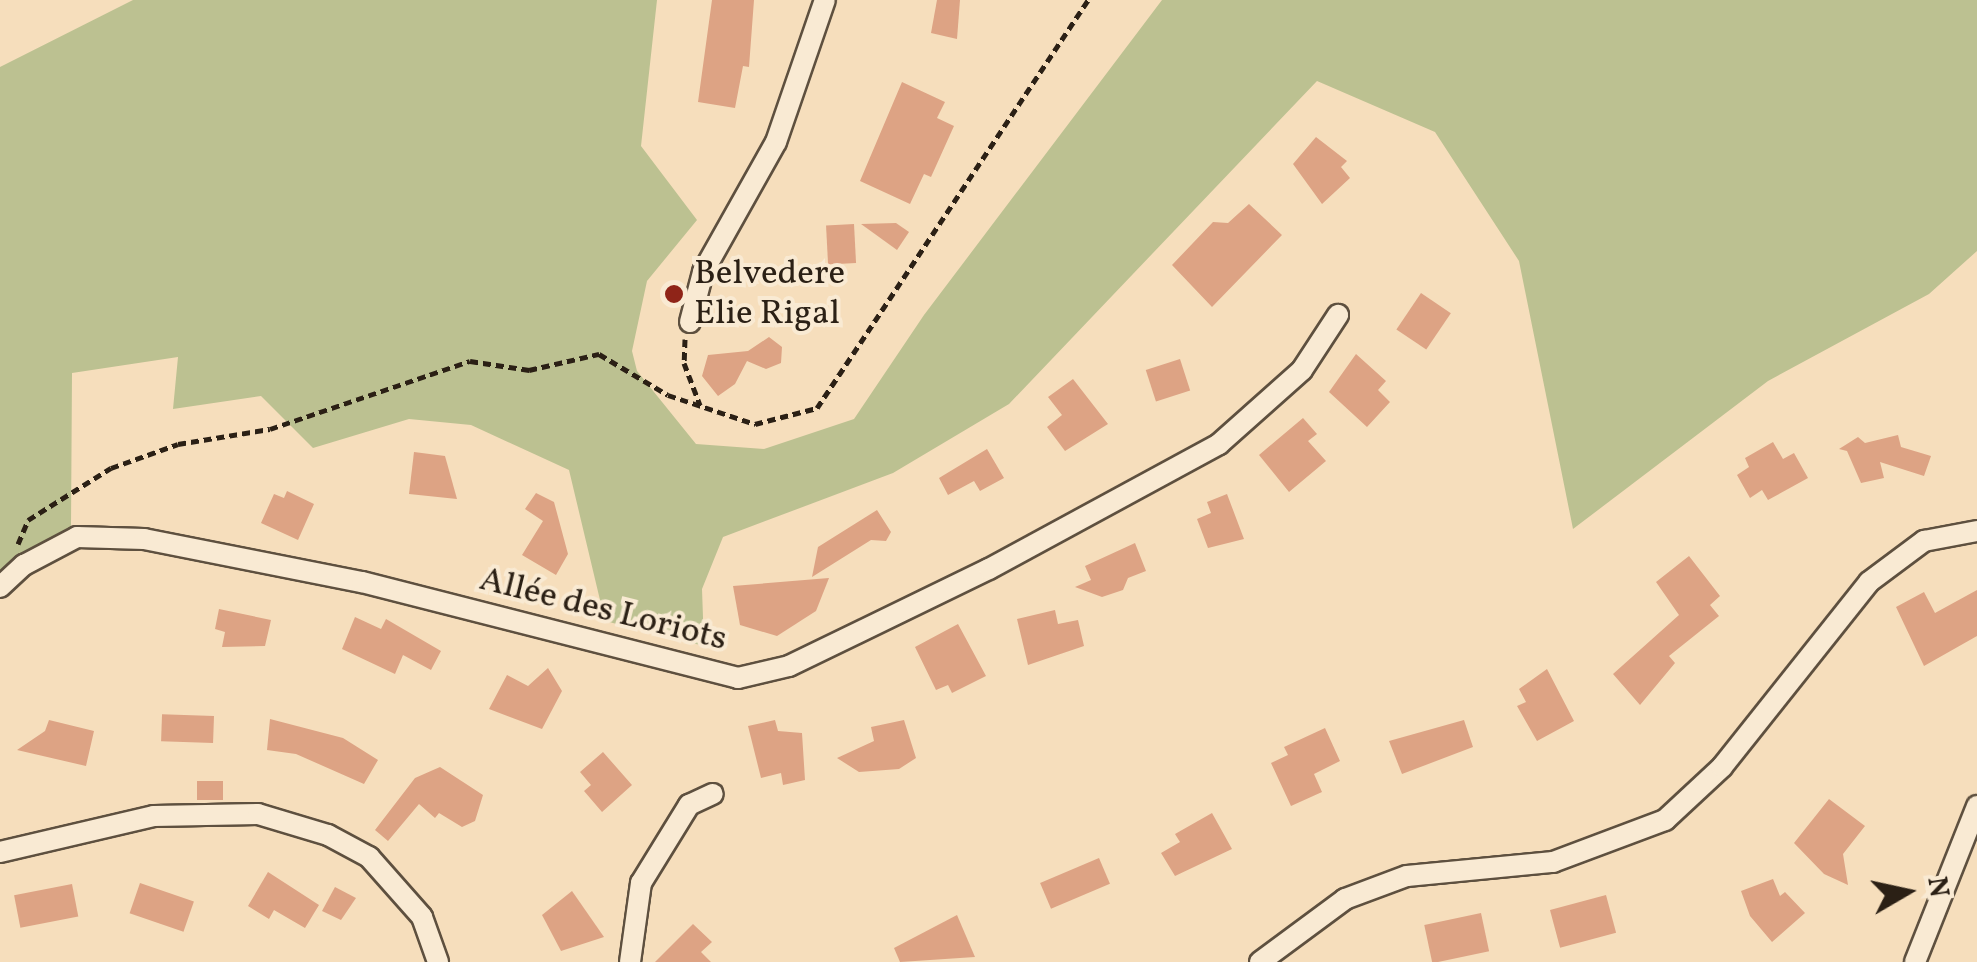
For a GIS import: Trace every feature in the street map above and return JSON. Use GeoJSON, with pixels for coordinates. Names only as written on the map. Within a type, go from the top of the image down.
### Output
{"type":"FeatureCollection","features":[{"type":"Feature","properties":{"kind":"street"},"geometry":{"type":"LineString","coordinates":[[690,322],[703,272],[776,142],[824,0]]}},
{"type":"Feature","properties":{"kind":"street","name":"Allée des Loriots"},"geometry":{"type":"LineString","coordinates":[[0,586],[24,565],[77,536],[144,539],[362,582],[738,678],[789,666],[988,570],[1219,444],[1302,370],[1338,314]]}},
{"type":"Feature","properties":{"kind":"street"},"geometry":{"type":"LineString","coordinates":[[1260,962],[1345,899],[1407,876],[1553,862],[1665,820],[1722,767],[1869,582],[1924,540],[1977,530]]}},
{"type":"Feature","properties":{"kind":"street"},"geometry":{"type":"LineString","coordinates":[[630,962],[641,883],[690,805],[713,794]]}},
{"type":"Feature","properties":{"kind":"street"},"geometry":{"type":"LineString","coordinates":[[1915,962],[1977,806]]}},
{"type":"Feature","properties":{"kind":"street"},"geometry":{"type":"LineString","coordinates":[[0,852],[154,816],[258,814],[328,836],[369,858],[422,917],[438,962]]}},
{"type":"Feature","properties":{"kind":"path"},"geometry":{"type":"LineString","coordinates":[[0,586],[28,520],[112,468],[178,444],[270,429],[470,361],[529,370],[598,354],[668,395],[755,424],[817,408],[1088,0]]}},
{"type":"Feature","properties":{"kind":"path"},"geometry":{"type":"LineString","coordinates":[[690,322],[682,349],[700,406]]}},
{"type":"Feature","properties":{"kind":"green space"},"geometry":{"type":"Polygon","coordinates":[[[133,0],[657,0],[641,146],[697,220],[647,281],[632,351],[637,371],[696,444],[764,449],[854,419],[924,315],[1162,0],[1977,0],[1977,251],[1929,294],[1768,381],[1573,529],[1519,261],[1435,132],[1317,81],[1009,404],[893,473],[723,537],[702,589],[704,646],[605,621],[569,470],[471,425],[409,419],[313,448],[261,396],[173,409],[178,357],[72,373],[71,527],[0,593],[0,67],[133,0]]]}},
{"type":"Feature","properties":{"kind":"building"},"geometry":{"type":"Polygon","coordinates":[[[712,0],[754,0],[749,67],[743,66],[735,108],[698,102],[712,0]]]}},
{"type":"Feature","properties":{"kind":"building"},"geometry":{"type":"Polygon","coordinates":[[[937,0],[960,0],[957,39],[931,33],[937,0]]]}},
{"type":"Feature","properties":{"kind":"building"},"geometry":{"type":"Polygon","coordinates":[[[902,82],[945,102],[937,118],[954,126],[931,177],[924,174],[910,204],[860,181],[902,82]]]}},
{"type":"Feature","properties":{"kind":"building"},"geometry":{"type":"Polygon","coordinates":[[[1316,137],[1347,161],[1341,167],[1350,178],[1322,204],[1293,164],[1316,137]]]}},
{"type":"Feature","properties":{"kind":"building"},"geometry":{"type":"Polygon","coordinates":[[[1249,204],[1282,235],[1212,307],[1172,265],[1213,222],[1228,223],[1249,204]]]}},
{"type":"Feature","properties":{"kind":"building"},"geometry":{"type":"Polygon","coordinates":[[[896,223],[909,232],[897,250],[861,224],[896,223]]]}},
{"type":"Feature","properties":{"kind":"building"},"geometry":{"type":"Polygon","coordinates":[[[854,224],[856,263],[828,264],[826,225],[854,224]]]}},
{"type":"Feature","properties":{"kind":"building"},"geometry":{"type":"Polygon","coordinates":[[[1421,293],[1451,313],[1426,350],[1396,329],[1421,293]]]}},
{"type":"Feature","properties":{"kind":"building"},"geometry":{"type":"Polygon","coordinates":[[[769,337],[782,347],[781,363],[766,369],[747,361],[735,384],[718,396],[702,376],[708,355],[748,351],[769,337]]]}},
{"type":"Feature","properties":{"kind":"building"},"geometry":{"type":"Polygon","coordinates":[[[1356,354],[1386,381],[1378,390],[1390,402],[1367,427],[1329,392],[1356,354]]]}},
{"type":"Feature","properties":{"kind":"building"},"geometry":{"type":"Polygon","coordinates":[[[1180,359],[1190,390],[1156,402],[1146,370],[1180,359]]]}},
{"type":"Feature","properties":{"kind":"building"},"geometry":{"type":"Polygon","coordinates":[[[1073,379],[1108,424],[1065,451],[1047,427],[1062,415],[1048,397],[1073,379]]]}},
{"type":"Feature","properties":{"kind":"building"},"geometry":{"type":"Polygon","coordinates":[[[1303,418],[1317,434],[1308,441],[1326,461],[1289,492],[1259,455],[1303,418]]]}},
{"type":"Feature","properties":{"kind":"building"},"geometry":{"type":"Polygon","coordinates":[[[1898,435],[1901,447],[1931,456],[1924,476],[1880,462],[1884,478],[1861,483],[1847,451],[1839,449],[1858,437],[1865,443],[1898,435]]]}},
{"type":"Feature","properties":{"kind":"building"},"geometry":{"type":"Polygon","coordinates":[[[1773,442],[1783,459],[1794,453],[1808,478],[1768,500],[1762,490],[1750,498],[1737,475],[1749,467],[1745,458],[1773,442]]]}},
{"type":"Feature","properties":{"kind":"building"},"geometry":{"type":"Polygon","coordinates":[[[987,449],[1004,478],[980,491],[974,481],[948,495],[939,478],[987,449]]]}},
{"type":"Feature","properties":{"kind":"building"},"geometry":{"type":"Polygon","coordinates":[[[414,452],[445,456],[457,499],[409,494],[414,452]]]}},
{"type":"Feature","properties":{"kind":"building"},"geometry":{"type":"Polygon","coordinates":[[[287,491],[314,504],[298,540],[261,523],[274,494],[284,498],[287,491]]]}},
{"type":"Feature","properties":{"kind":"building"},"geometry":{"type":"Polygon","coordinates":[[[536,493],[554,502],[568,554],[556,575],[522,555],[543,521],[525,509],[536,493]]]}},
{"type":"Feature","properties":{"kind":"building"},"geometry":{"type":"Polygon","coordinates":[[[1227,494],[1244,539],[1208,548],[1197,519],[1211,513],[1207,502],[1227,494]]]}},
{"type":"Feature","properties":{"kind":"building"},"geometry":{"type":"Polygon","coordinates":[[[877,510],[891,532],[886,541],[871,540],[812,577],[818,547],[877,510]]]}},
{"type":"Feature","properties":{"kind":"building"},"geometry":{"type":"Polygon","coordinates":[[[1135,543],[1146,571],[1128,578],[1123,590],[1102,597],[1075,587],[1091,580],[1085,566],[1135,543]]]}},
{"type":"Feature","properties":{"kind":"building"},"geometry":{"type":"Polygon","coordinates":[[[1689,556],[1720,596],[1710,605],[1719,616],[1669,656],[1675,663],[1640,705],[1613,674],[1679,615],[1656,582],[1689,556]]]}},
{"type":"Feature","properties":{"kind":"building"},"geometry":{"type":"Polygon","coordinates":[[[829,578],[816,611],[777,636],[740,625],[733,586],[829,578]]]}},
{"type":"Feature","properties":{"kind":"building"},"geometry":{"type":"Polygon","coordinates":[[[1977,590],[1977,636],[1924,666],[1896,607],[1924,592],[1935,613],[1977,590]]]}},
{"type":"Feature","properties":{"kind":"building"},"geometry":{"type":"Polygon","coordinates":[[[219,609],[271,620],[265,646],[222,647],[225,632],[215,629],[219,609]]]}},
{"type":"Feature","properties":{"kind":"building"},"geometry":{"type":"Polygon","coordinates":[[[1055,610],[1058,624],[1078,620],[1084,646],[1028,665],[1017,619],[1055,610]]]}},
{"type":"Feature","properties":{"kind":"building"},"geometry":{"type":"Polygon","coordinates":[[[355,617],[381,629],[386,619],[441,651],[431,670],[403,655],[395,674],[342,649],[355,617]]]}},
{"type":"Feature","properties":{"kind":"building"},"geometry":{"type":"Polygon","coordinates":[[[958,624],[986,676],[952,693],[948,685],[936,690],[915,647],[958,624]]]}},
{"type":"Feature","properties":{"kind":"building"},"geometry":{"type":"Polygon","coordinates":[[[548,668],[562,691],[542,729],[489,709],[507,675],[528,686],[548,668]]]}},
{"type":"Feature","properties":{"kind":"building"},"geometry":{"type":"Polygon","coordinates":[[[1547,669],[1574,721],[1537,741],[1517,706],[1526,702],[1519,689],[1547,669]]]}},
{"type":"Feature","properties":{"kind":"building"},"geometry":{"type":"Polygon","coordinates":[[[162,714],[214,716],[213,743],[161,741],[162,714]]]}},
{"type":"Feature","properties":{"kind":"building"},"geometry":{"type":"Polygon","coordinates":[[[270,719],[343,738],[378,760],[364,784],[296,754],[267,750],[270,719]]]}},
{"type":"Feature","properties":{"kind":"building"},"geometry":{"type":"Polygon","coordinates":[[[49,720],[94,731],[86,766],[17,750],[45,731],[49,720]]]}},
{"type":"Feature","properties":{"kind":"building"},"geometry":{"type":"Polygon","coordinates":[[[775,720],[778,731],[802,733],[805,780],[783,785],[781,773],[761,778],[748,726],[775,720]]]}},
{"type":"Feature","properties":{"kind":"building"},"geometry":{"type":"Polygon","coordinates":[[[904,720],[916,758],[899,769],[859,772],[837,758],[874,741],[871,727],[904,720]]]}},
{"type":"Feature","properties":{"kind":"building"},"geometry":{"type":"Polygon","coordinates":[[[1464,720],[1473,747],[1402,774],[1389,741],[1464,720]]]}},
{"type":"Feature","properties":{"kind":"building"},"geometry":{"type":"Polygon","coordinates":[[[1325,728],[1340,761],[1314,774],[1322,792],[1291,806],[1271,763],[1288,755],[1284,747],[1325,728]]]}},
{"type":"Feature","properties":{"kind":"building"},"geometry":{"type":"Polygon","coordinates":[[[603,752],[632,785],[602,812],[584,791],[591,785],[580,772],[603,752]]]}},
{"type":"Feature","properties":{"kind":"building"},"geometry":{"type":"Polygon","coordinates":[[[440,767],[483,795],[475,821],[462,827],[439,813],[435,818],[419,804],[388,841],[375,830],[415,778],[440,767]]]}},
{"type":"Feature","properties":{"kind":"building"},"geometry":{"type":"Polygon","coordinates":[[[197,781],[223,781],[223,800],[197,800],[197,781]]]}},
{"type":"Feature","properties":{"kind":"building"},"geometry":{"type":"Polygon","coordinates":[[[1829,799],[1865,826],[1843,854],[1848,885],[1824,874],[1794,843],[1829,799]]]}},
{"type":"Feature","properties":{"kind":"building"},"geometry":{"type":"Polygon","coordinates":[[[1212,813],[1232,849],[1175,876],[1161,853],[1180,842],[1175,834],[1212,813]]]}},
{"type":"Feature","properties":{"kind":"building"},"geometry":{"type":"Polygon","coordinates":[[[1099,858],[1110,884],[1051,909],[1040,883],[1099,858]]]}},
{"type":"Feature","properties":{"kind":"building"},"geometry":{"type":"Polygon","coordinates":[[[268,872],[319,905],[305,928],[274,910],[269,919],[248,906],[268,872]]]}},
{"type":"Feature","properties":{"kind":"building"},"geometry":{"type":"Polygon","coordinates":[[[1773,879],[1780,896],[1785,892],[1805,913],[1772,942],[1750,916],[1741,891],[1773,879]]]}},
{"type":"Feature","properties":{"kind":"building"},"geometry":{"type":"Polygon","coordinates":[[[140,883],[194,902],[183,932],[130,913],[140,883]]]}},
{"type":"Feature","properties":{"kind":"building"},"geometry":{"type":"Polygon","coordinates":[[[72,884],[78,916],[20,928],[14,895],[72,884]]]}},
{"type":"Feature","properties":{"kind":"building"},"geometry":{"type":"Polygon","coordinates":[[[335,887],[356,898],[341,920],[322,911],[335,887]]]}},
{"type":"Feature","properties":{"kind":"building"},"geometry":{"type":"Polygon","coordinates":[[[572,891],[604,937],[561,951],[542,915],[572,891]]]}},
{"type":"Feature","properties":{"kind":"building"},"geometry":{"type":"Polygon","coordinates":[[[1606,895],[1616,933],[1560,948],[1550,910],[1606,895]]]}},
{"type":"Feature","properties":{"kind":"building"},"geometry":{"type":"Polygon","coordinates":[[[1481,913],[1489,951],[1432,962],[1424,925],[1481,913]]]}},
{"type":"Feature","properties":{"kind":"building"},"geometry":{"type":"Polygon","coordinates":[[[957,915],[975,957],[900,962],[894,948],[957,915]]]}},
{"type":"Feature","properties":{"kind":"building"},"geometry":{"type":"Polygon","coordinates":[[[693,924],[712,942],[701,952],[711,962],[655,962],[693,924]]]}},
{"type":"Feature","properties":{"kind":"place","name":"Belvedere Elie Rigal"},"geometry":{"type":"Point","coordinates":[674,294]}}]}
